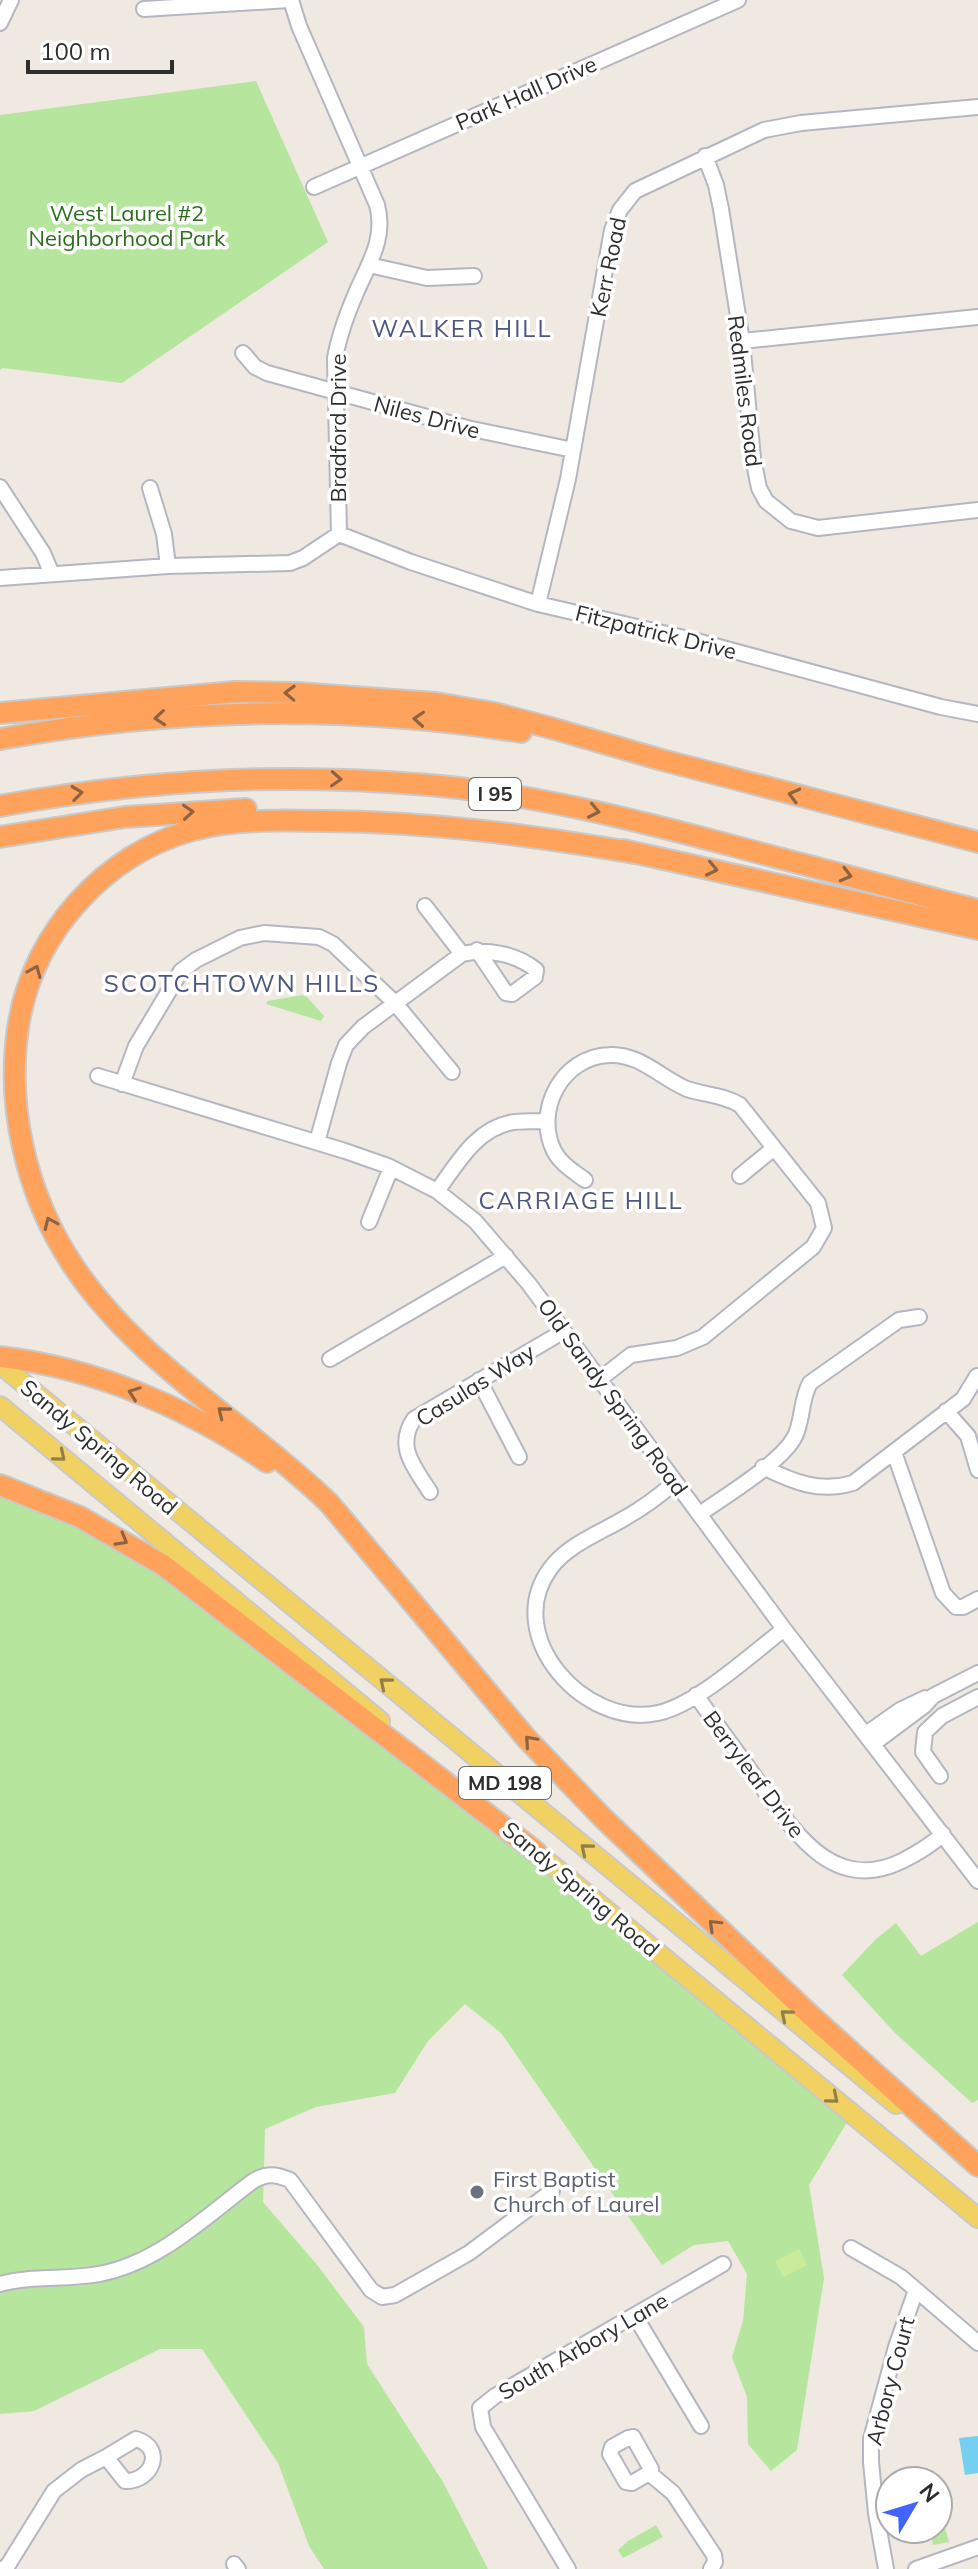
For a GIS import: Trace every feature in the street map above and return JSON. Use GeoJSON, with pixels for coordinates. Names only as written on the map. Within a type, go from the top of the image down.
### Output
{"type":"FeatureCollection","features":[{"type":"Feature","properties":{"kind":"highway"},"geometry":{"type":"LineString","coordinates":[[0,716],[235,692],[436,703],[494,713],[978,842]]}},
{"type":"Feature","properties":{"kind":"highway"},"geometry":{"type":"LineString","coordinates":[[0,739],[73,727],[170,717],[311,713],[434,720],[504,729],[573,740],[662,760]]}},
{"type":"Feature","properties":{"kind":"highway","name":"I 95"},"geometry":{"type":"LineString","coordinates":[[0,806],[122,788],[234,779],[294,778],[430,785],[562,804],[644,822],[978,910]]}},
{"type":"Feature","properties":{"kind":"highway"},"geometry":{"type":"LineString","coordinates":[[0,837],[125,817],[222,810],[293,809],[429,815],[496,824],[978,929]]}},
{"type":"Feature","properties":{"kind":"highway"},"geometry":{"type":"LineString","coordinates":[[635,853],[556,839],[428,824],[252,821],[191,831],[140,852],[79,900],[50,938],[27,988],[16,1036],[14,1086],[27,1162],[47,1218],[71,1263],[116,1321],[302,1477],[345,1520],[497,1704],[593,1808],[798,2004],[978,2168]]}},
{"type":"Feature","properties":{"kind":"highway"},"geometry":{"type":"LineString","coordinates":[[0,1357],[101,1380],[205,1425],[296,1483],[381,1562]]}},
{"type":"Feature","properties":{"kind":"highway"},"geometry":{"type":"LineString","coordinates":[[0,1485],[80,1517],[163,1565],[536,1852]]}},
{"type":"Feature","properties":{"kind":"main road","name":"Sandy Spring Road"},"geometry":{"type":"LineString","coordinates":[[0,1364],[798,2025],[978,2168]]}},
{"type":"Feature","properties":{"kind":"main road","name":"Sandy Spring Road"},"geometry":{"type":"LineString","coordinates":[[0,1406],[978,2218]]}},
{"type":"Feature","properties":{"kind":"street"},"geometry":{"type":"LineString","coordinates":[[0,23],[11,0]]}},
{"type":"Feature","properties":{"kind":"street"},"geometry":{"type":"LineString","coordinates":[[144,9],[290,0]]}},
{"type":"Feature","properties":{"kind":"street","name":"Bradford Drive"},"geometry":{"type":"LineString","coordinates":[[0,578],[51,572],[290,563],[339,534],[335,358],[352,302],[379,237],[380,218],[290,0]]}},
{"type":"Feature","properties":{"kind":"street","name":"Park Hall Drive"},"geometry":{"type":"LineString","coordinates":[[314,187],[738,0]]}},
{"type":"Feature","properties":{"kind":"street","name":"Kerr Road"},"geometry":{"type":"LineString","coordinates":[[538,604],[573,450],[616,217],[635,191],[747,136],[781,125],[978,107]]}},
{"type":"Feature","properties":{"kind":"street","name":"Redmiles Road"},"geometry":{"type":"LineString","coordinates":[[705,156],[719,197],[742,341],[759,488],[766,501],[791,521],[818,528],[978,510]]}},
{"type":"Feature","properties":{"kind":"street"},"geometry":{"type":"LineString","coordinates":[[369,265],[427,278],[474,276]]}},
{"type":"Feature","properties":{"kind":"street"},"geometry":{"type":"LineString","coordinates":[[742,341],[978,317]]}},
{"type":"Feature","properties":{"kind":"street","name":"Niles Drive"},"geometry":{"type":"LineString","coordinates":[[243,353],[261,371],[467,428],[573,450]]}},
{"type":"Feature","properties":{"kind":"street"},"geometry":{"type":"LineString","coordinates":[[0,487],[43,553],[51,572]]}},
{"type":"Feature","properties":{"kind":"street"},"geometry":{"type":"LineString","coordinates":[[150,488],[164,534],[168,566]]}},
{"type":"Feature","properties":{"kind":"street","name":"Fitzpatrick Drive"},"geometry":{"type":"LineString","coordinates":[[339,534],[397,557],[538,604],[693,640],[941,707],[978,714]]}},
{"type":"Feature","properties":{"kind":"street"},"geometry":{"type":"LineString","coordinates":[[317,1142],[346,1045],[363,1027],[395,1003],[470,952],[425,906]]}},
{"type":"Feature","properties":{"kind":"street"},"geometry":{"type":"LineString","coordinates":[[122,1084],[136,1046],[176,977],[196,960],[255,933],[323,938],[333,944],[395,1003],[452,1072]]}},
{"type":"Feature","properties":{"kind":"street"},"geometry":{"type":"LineString","coordinates":[[585,1180],[559,1158],[551,1142],[547,1121],[552,1094],[567,1074],[595,1057],[614,1055],[646,1065],[684,1088],[733,1101],[745,1111],[818,1203],[824,1228],[818,1241],[703,1337],[677,1348],[631,1355],[600,1379]]}},
{"type":"Feature","properties":{"kind":"street","name":"Old Sandy Spring Road"},"geometry":{"type":"LineString","coordinates":[[98,1076],[317,1142],[391,1168],[437,1191],[475,1221],[564,1331],[674,1483],[978,1881]]}},
{"type":"Feature","properties":{"kind":"street"},"geometry":{"type":"LineString","coordinates":[[437,1191],[469,1148],[485,1134],[512,1122],[547,1121]]}},
{"type":"Feature","properties":{"kind":"street"},"geometry":{"type":"LineString","coordinates":[[740,1176],[774,1148]]}},
{"type":"Feature","properties":{"kind":"street"},"geometry":{"type":"LineString","coordinates":[[369,1222],[391,1168]]}},
{"type":"Feature","properties":{"kind":"street"},"geometry":{"type":"LineString","coordinates":[[330,1359],[506,1256]]}},
{"type":"Feature","properties":{"kind":"street"},"geometry":{"type":"LineString","coordinates":[[700,1514],[784,1451],[796,1435],[802,1396],[810,1383],[899,1320],[919,1317]]}},
{"type":"Feature","properties":{"kind":"street","name":"Casulas Way"},"geometry":{"type":"LineString","coordinates":[[430,1492],[406,1453],[405,1438],[414,1419],[564,1331]]}},
{"type":"Feature","properties":{"kind":"street"},"geometry":{"type":"LineString","coordinates":[[763,1467],[816,1488],[835,1489],[853,1483],[963,1399],[977,1376]]}},
{"type":"Feature","properties":{"kind":"street"},"geometry":{"type":"LineString","coordinates":[[479,1380],[519,1457]]}},
{"type":"Feature","properties":{"kind":"street"},"geometry":{"type":"LineString","coordinates":[[946,1411],[968,1436],[978,1470]]}},
{"type":"Feature","properties":{"kind":"street"},"geometry":{"type":"LineString","coordinates":[[894,1452],[943,1593],[956,1607],[978,1599]]}},
{"type":"Feature","properties":{"kind":"street"},"geometry":{"type":"LineString","coordinates":[[674,1483],[643,1507],[574,1548],[555,1563],[538,1593],[535,1610],[535,1631],[546,1653],[571,1683],[609,1710],[628,1715],[656,1714],[679,1706],[696,1695],[784,1629]]}},
{"type":"Feature","properties":{"kind":"street"},"geometry":{"type":"LineString","coordinates":[[870,1739],[924,1706],[933,1696],[978,1673]]}},
{"type":"Feature","properties":{"kind":"street","name":"Berryleaf Drive"},"geometry":{"type":"LineString","coordinates":[[696,1695],[793,1828],[829,1861],[850,1869],[874,1871],[912,1856],[943,1834]]}},
{"type":"Feature","properties":{"kind":"street"},"geometry":{"type":"LineString","coordinates":[[933,1696],[946,1714]]}},
{"type":"Feature","properties":{"kind":"street"},"geometry":{"type":"LineString","coordinates":[[940,1776],[925,1757],[922,1738],[928,1727],[978,1697]]}},
{"type":"Feature","properties":{"kind":"street"},"geometry":{"type":"LineString","coordinates":[[0,2284],[99,2274],[132,2263],[163,2249],[253,2181],[276,2174],[290,2180],[371,2290],[382,2297],[395,2295],[469,2253],[552,2191]]}},
{"type":"Feature","properties":{"kind":"street"},"geometry":{"type":"LineString","coordinates":[[851,2248],[883,2265],[978,2343]]}},
{"type":"Feature","properties":{"kind":"street","name":"South Arbory Lane"},"geometry":{"type":"LineString","coordinates":[[568,2569],[483,2427],[480,2408],[495,2396],[723,2264]]}},
{"type":"Feature","properties":{"kind":"street","name":"Arbory Court"},"geometry":{"type":"LineString","coordinates":[[886,2569],[876,2513],[871,2439],[896,2347],[916,2290]]}},
{"type":"Feature","properties":{"kind":"street"},"geometry":{"type":"LineString","coordinates":[[635,2316],[701,2426]]}},
{"type":"Feature","properties":{"kind":"street"},"geometry":{"type":"LineString","coordinates":[[3,2569],[54,2491],[67,2479],[106,2457]]}},
{"type":"Feature","properties":{"kind":"street"},"geometry":{"type":"LineString","coordinates":[[649,2473],[673,2493],[711,2551],[715,2562],[711,2569]]}},
{"type":"Feature","properties":{"kind":"street"},"geometry":{"type":"LineString","coordinates":[[916,2569],[978,2547]]}},
{"type":"Feature","properties":{"kind":"green space","name":"West Laurel #2 Neighborhood Park"},"geometry":{"type":"Polygon","coordinates":[[[256,81],[328,242],[122,383],[0,370],[0,115],[256,81]]]}},
{"type":"Feature","properties":{"kind":"green space"},"geometry":{"type":"Polygon","coordinates":[[[302,995],[324,1016],[321,1021],[266,1004],[268,1001],[302,995]]]}},
{"type":"Feature","properties":{"kind":"green space"},"geometry":{"type":"Polygon","coordinates":[[[0,1485],[163,1565],[852,2114],[809,2185],[824,2278],[797,2450],[771,2471],[748,2444],[747,2397],[732,2357],[743,2321],[747,2274],[728,2241],[694,2245],[662,2265],[501,2033],[465,2004],[428,2041],[395,2093],[316,2107],[265,2129],[263,2202],[318,2266],[364,2327],[367,2364],[443,2482],[488,2569],[324,2569],[309,2546],[278,2463],[202,2349],[160,2349],[34,2411],[0,2414],[0,1485]]]}},
{"type":"Feature","properties":{"kind":"green space"},"geometry":{"type":"Polygon","coordinates":[[[978,1922],[978,2100],[972,2103],[895,2033],[842,1975],[896,1923],[921,1956],[978,1922]]]}},
{"type":"Feature","properties":{"kind":"green space"},"geometry":{"type":"Polygon","coordinates":[[[799,2249],[807,2265],[783,2277],[775,2261],[799,2249]]]}},
{"type":"Feature","properties":{"kind":"green space"},"geometry":{"type":"Polygon","coordinates":[[[656,2525],[663,2537],[623,2558],[618,2550],[656,2525]]]}},
{"type":"Feature","properties":{"kind":"water"},"geometry":{"type":"Polygon","coordinates":[[[978,2436],[978,2473],[965,2475],[959,2438],[978,2436]]]}},
{"type":"Feature","properties":{"kind":"place","name":"First Baptist Church of Laurel"},"geometry":{"type":"Point","coordinates":[477,2192]}},
{"type":"Feature","properties":{"kind":"district","name":"WALKER HILL"},"geometry":{"type":"Point","coordinates":[462,329]}},
{"type":"Feature","properties":{"kind":"district","name":"SCOTCHTOWN HILLS"},"geometry":{"type":"Point","coordinates":[242,984]}},
{"type":"Feature","properties":{"kind":"district","name":"CARRIAGE HILL"},"geometry":{"type":"Point","coordinates":[581,1201]}}]}
